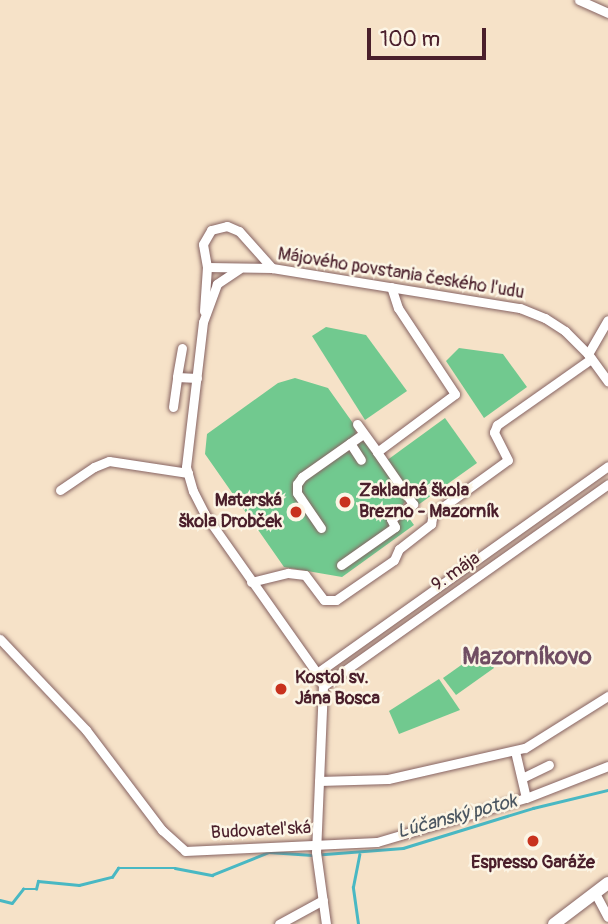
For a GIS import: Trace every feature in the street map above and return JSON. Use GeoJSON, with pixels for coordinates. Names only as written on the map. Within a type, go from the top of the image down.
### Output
{"type":"FeatureCollection","features":[{"type":"Feature","properties":{"kind":"main road"},"geometry":{"type":"LineString","coordinates":[[554,924],[608,883]]}},
{"type":"Feature","properties":{"kind":"street"},"geometry":{"type":"LineString","coordinates":[[579,0],[608,13]]}},
{"type":"Feature","properties":{"kind":"street"},"geometry":{"type":"LineString","coordinates":[[272,268],[239,230],[227,226],[211,230],[204,244],[207,267],[188,474],[192,491],[204,513],[317,673],[323,686],[316,853],[326,924]]}},
{"type":"Feature","properties":{"kind":"street","name":"Májového povstania českého ľudu"},"geometry":{"type":"LineString","coordinates":[[207,267],[272,268],[527,310],[565,331],[589,356],[608,383]]}},
{"type":"Feature","properties":{"kind":"street"},"geometry":{"type":"LineString","coordinates":[[203,322],[217,284],[239,269]]}},
{"type":"Feature","properties":{"kind":"street"},"geometry":{"type":"LineString","coordinates":[[377,452],[455,394],[398,308],[391,287]]}},
{"type":"Feature","properties":{"kind":"street"},"geometry":{"type":"LineString","coordinates":[[251,582],[288,573],[305,575],[324,600],[336,600],[394,560],[399,548],[430,524],[433,514],[508,460],[494,432],[497,425],[589,356],[608,320]]}},
{"type":"Feature","properties":{"kind":"street"},"geometry":{"type":"LineString","coordinates":[[173,407],[182,348]]}},
{"type":"Feature","properties":{"kind":"street"},"geometry":{"type":"LineString","coordinates":[[177,377],[197,378]]}},
{"type":"Feature","properties":{"kind":"street"},"geometry":{"type":"LineString","coordinates":[[341,565],[395,527],[391,519],[413,504],[357,424]]}},
{"type":"Feature","properties":{"kind":"street"},"geometry":{"type":"LineString","coordinates":[[321,528],[297,493],[297,484],[302,477],[363,434]]}},
{"type":"Feature","properties":{"kind":"street"},"geometry":{"type":"LineString","coordinates":[[350,443],[361,460]]}},
{"type":"Feature","properties":{"kind":"street"},"geometry":{"type":"LineString","coordinates":[[60,490],[94,467],[109,461],[188,474]]}},
{"type":"Feature","properties":{"kind":"street"},"geometry":{"type":"LineString","coordinates":[[317,673],[608,466]]}},
{"type":"Feature","properties":{"kind":"street","name":"9. mája"},"geometry":{"type":"LineString","coordinates":[[323,686],[608,484]]}},
{"type":"Feature","properties":{"kind":"street","name":"Budovateľská"},"geometry":{"type":"LineString","coordinates":[[0,639],[86,730],[162,830],[185,850],[316,853],[377,842],[526,798],[608,766]]}},
{"type":"Feature","properties":{"kind":"street"},"geometry":{"type":"LineString","coordinates":[[319,781],[388,779],[515,751],[525,748],[608,696]]}},
{"type":"Feature","properties":{"kind":"street"},"geometry":{"type":"LineString","coordinates":[[515,751],[526,798]]}},
{"type":"Feature","properties":{"kind":"street"},"geometry":{"type":"LineString","coordinates":[[522,778],[549,765]]}},
{"type":"Feature","properties":{"kind":"street"},"geometry":{"type":"LineString","coordinates":[[595,893],[608,917]]}},
{"type":"Feature","properties":{"kind":"street"},"geometry":{"type":"LineString","coordinates":[[279,924],[323,900]]}},
{"type":"Feature","properties":{"kind":"green space"},"geometry":{"type":"Polygon","coordinates":[[[326,327],[366,335],[407,391],[365,420],[312,336],[326,327]]]}},
{"type":"Feature","properties":{"kind":"green space"},"geometry":{"type":"Polygon","coordinates":[[[459,348],[503,354],[527,387],[484,418],[446,361],[459,348]]]}},
{"type":"Feature","properties":{"kind":"green space"},"geometry":{"type":"Polygon","coordinates":[[[295,378],[328,388],[355,426],[356,436],[366,442],[407,499],[401,507],[414,525],[342,577],[284,567],[205,454],[207,434],[278,383],[295,378]]]}},
{"type":"Feature","properties":{"kind":"green space"},"geometry":{"type":"Polygon","coordinates":[[[445,418],[477,463],[418,505],[386,461],[445,418]]]}},
{"type":"Feature","properties":{"kind":"green space"},"geometry":{"type":"Polygon","coordinates":[[[481,651],[494,668],[456,695],[443,678],[481,651]]]}},
{"type":"Feature","properties":{"kind":"green space"},"geometry":{"type":"Polygon","coordinates":[[[439,679],[460,710],[399,734],[389,711],[439,679]]]}},
{"type":"Feature","properties":{"kind":"waterway","name":"Lúčanský potok"},"geometry":{"type":"LineString","coordinates":[[0,900],[12,903],[23,889],[36,889],[38,881],[79,885],[112,877],[118,868],[175,868],[212,875],[269,852],[312,855],[403,848],[533,808],[608,790]]}},
{"type":"Feature","properties":{"kind":"waterway"},"geometry":{"type":"LineString","coordinates":[[358,924],[353,887],[359,855]]}},
{"type":"Feature","properties":{"kind":"place","name":"Zakladná škola Brezno - Mazorník"},"geometry":{"type":"Point","coordinates":[345,502]}},
{"type":"Feature","properties":{"kind":"place","name":"Materská škola Drobček"},"geometry":{"type":"Point","coordinates":[296,512]}},
{"type":"Feature","properties":{"kind":"place","name":"Kostol sv. Jána Bosca"},"geometry":{"type":"Point","coordinates":[281,689]}},
{"type":"Feature","properties":{"kind":"place","name":"Espresso Garáže"},"geometry":{"type":"Point","coordinates":[533,841]}},
{"type":"Feature","properties":{"kind":"district","name":"Mazorníkovo"},"geometry":{"type":"Point","coordinates":[527,657]}}]}
